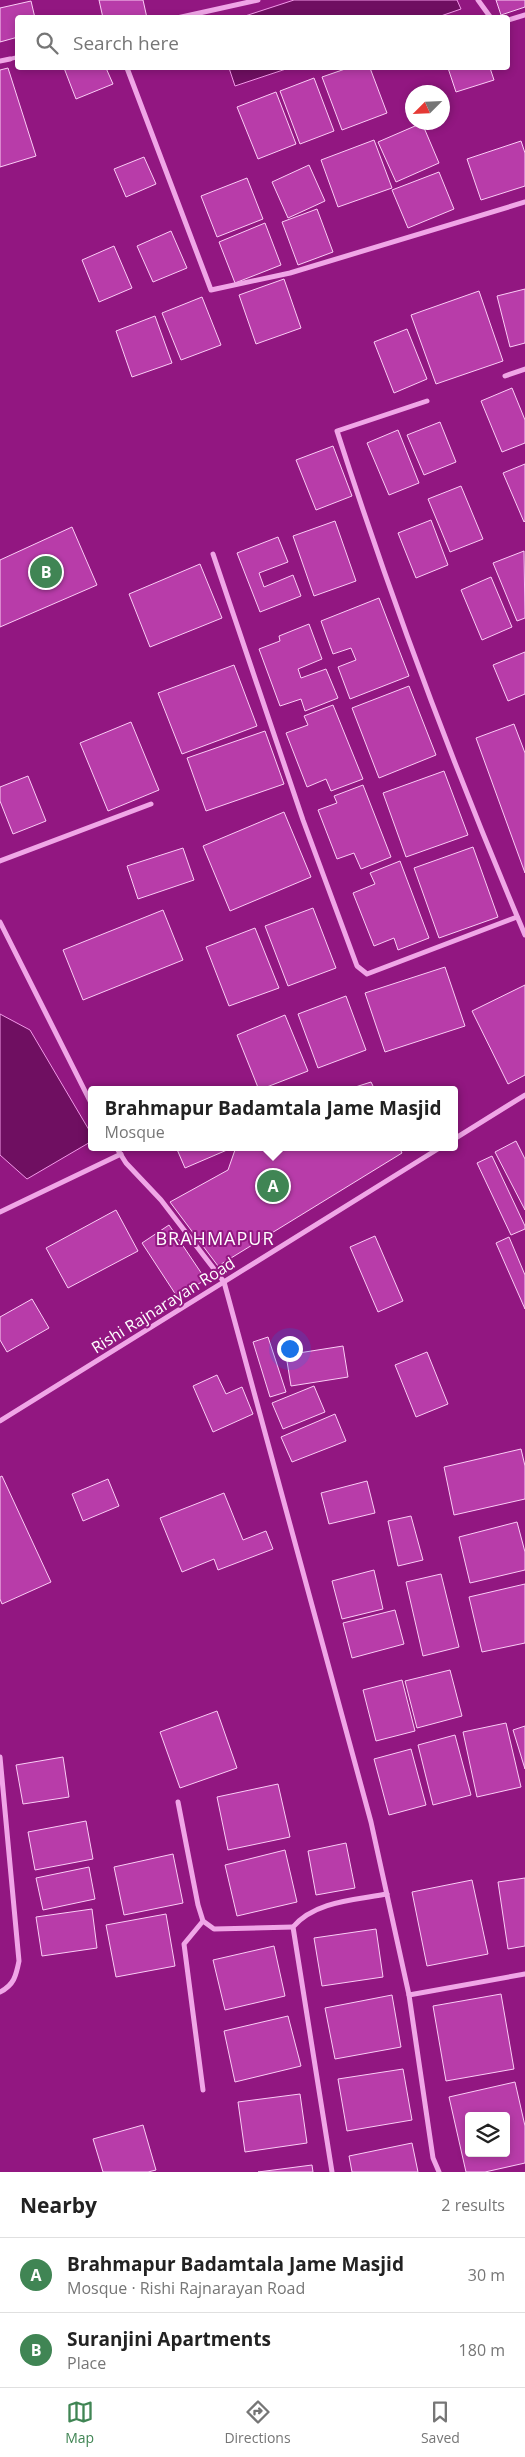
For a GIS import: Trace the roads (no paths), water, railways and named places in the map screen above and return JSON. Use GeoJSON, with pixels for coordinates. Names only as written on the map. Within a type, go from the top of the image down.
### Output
{"type":"FeatureCollection","features":[{"type":"Feature","properties":{"kind":"street"},"geometry":{"type":"LineString","coordinates":[[190,15],[258,0]]}},
{"type":"Feature","properties":{"kind":"street"},"geometry":{"type":"LineString","coordinates":[[478,0],[489,15]]}},
{"type":"Feature","properties":{"kind":"street"},"geometry":{"type":"LineString","coordinates":[[510,19],[525,15]]}},
{"type":"Feature","properties":{"kind":"street"},"geometry":{"type":"LineString","coordinates":[[0,61],[10,59]]}},
{"type":"Feature","properties":{"kind":"street"},"geometry":{"type":"LineString","coordinates":[[128,70],[211,290],[290,273],[525,202]]}},
{"type":"Feature","properties":{"kind":"street"},"geometry":{"type":"LineString","coordinates":[[504,376],[525,369]]}},
{"type":"Feature","properties":{"kind":"street"},"geometry":{"type":"LineString","coordinates":[[427,402],[337,432],[407,640],[525,936]]}},
{"type":"Feature","properties":{"kind":"street"},"geometry":{"type":"LineString","coordinates":[[213,554],[303,820],[357,966],[368,974],[517,917]]}},
{"type":"Feature","properties":{"kind":"street"},"geometry":{"type":"LineString","coordinates":[[0,861],[152,804]]}},
{"type":"Feature","properties":{"kind":"street"},"geometry":{"type":"LineString","coordinates":[[0,922],[88,1097]]}},
{"type":"Feature","properties":{"kind":"street"},"geometry":{"type":"LineString","coordinates":[[458,1137],[525,1095]]}},
{"type":"Feature","properties":{"kind":"street"},"geometry":{"type":"LineString","coordinates":[[118,1151],[161,1200],[224,1282],[370,1822],[409,1995],[433,2158],[439,2172]]}},
{"type":"Feature","properties":{"kind":"street","name":"Rishi Rajnarayan Road"},"geometry":{"type":"LineString","coordinates":[[0,1421],[435,1151]]}},
{"type":"Feature","properties":{"kind":"street"},"geometry":{"type":"LineString","coordinates":[[0,1212],[120,1154]]}},
{"type":"Feature","properties":{"kind":"street"},"geometry":{"type":"LineString","coordinates":[[0,1757],[19,1961],[16,1977],[11,1986],[0,1992]]}},
{"type":"Feature","properties":{"kind":"street"},"geometry":{"type":"LineString","coordinates":[[178,1802],[198,1905],[203,1921],[214,1929],[293,1927],[301,1918],[314,1909],[387,1894]]}},
{"type":"Feature","properties":{"kind":"street"},"geometry":{"type":"LineString","coordinates":[[203,1921],[184,1944],[203,2090]]}},
{"type":"Feature","properties":{"kind":"street"},"geometry":{"type":"LineString","coordinates":[[293,1927],[332,2172]]}},
{"type":"Feature","properties":{"kind":"street"},"geometry":{"type":"LineString","coordinates":[[409,1995],[525,1974]]}},
{"type":"Feature","properties":{"kind":"lane"},"geometry":{"type":"LineString","coordinates":[[10,59],[15,57]]}},
{"type":"Feature","properties":{"kind":"place","name":"Suranjini Apartments"},"geometry":{"type":"Point","coordinates":[46,572]}},
{"type":"Feature","properties":{"kind":"place","name":"Brahmapur Badamtala Jame Masjid"},"geometry":{"type":"Point","coordinates":[273,1186]}},
{"type":"Feature","properties":{"kind":"district","name":"BRAHMAPUR"},"geometry":{"type":"Point","coordinates":[215,1238]}}]}
